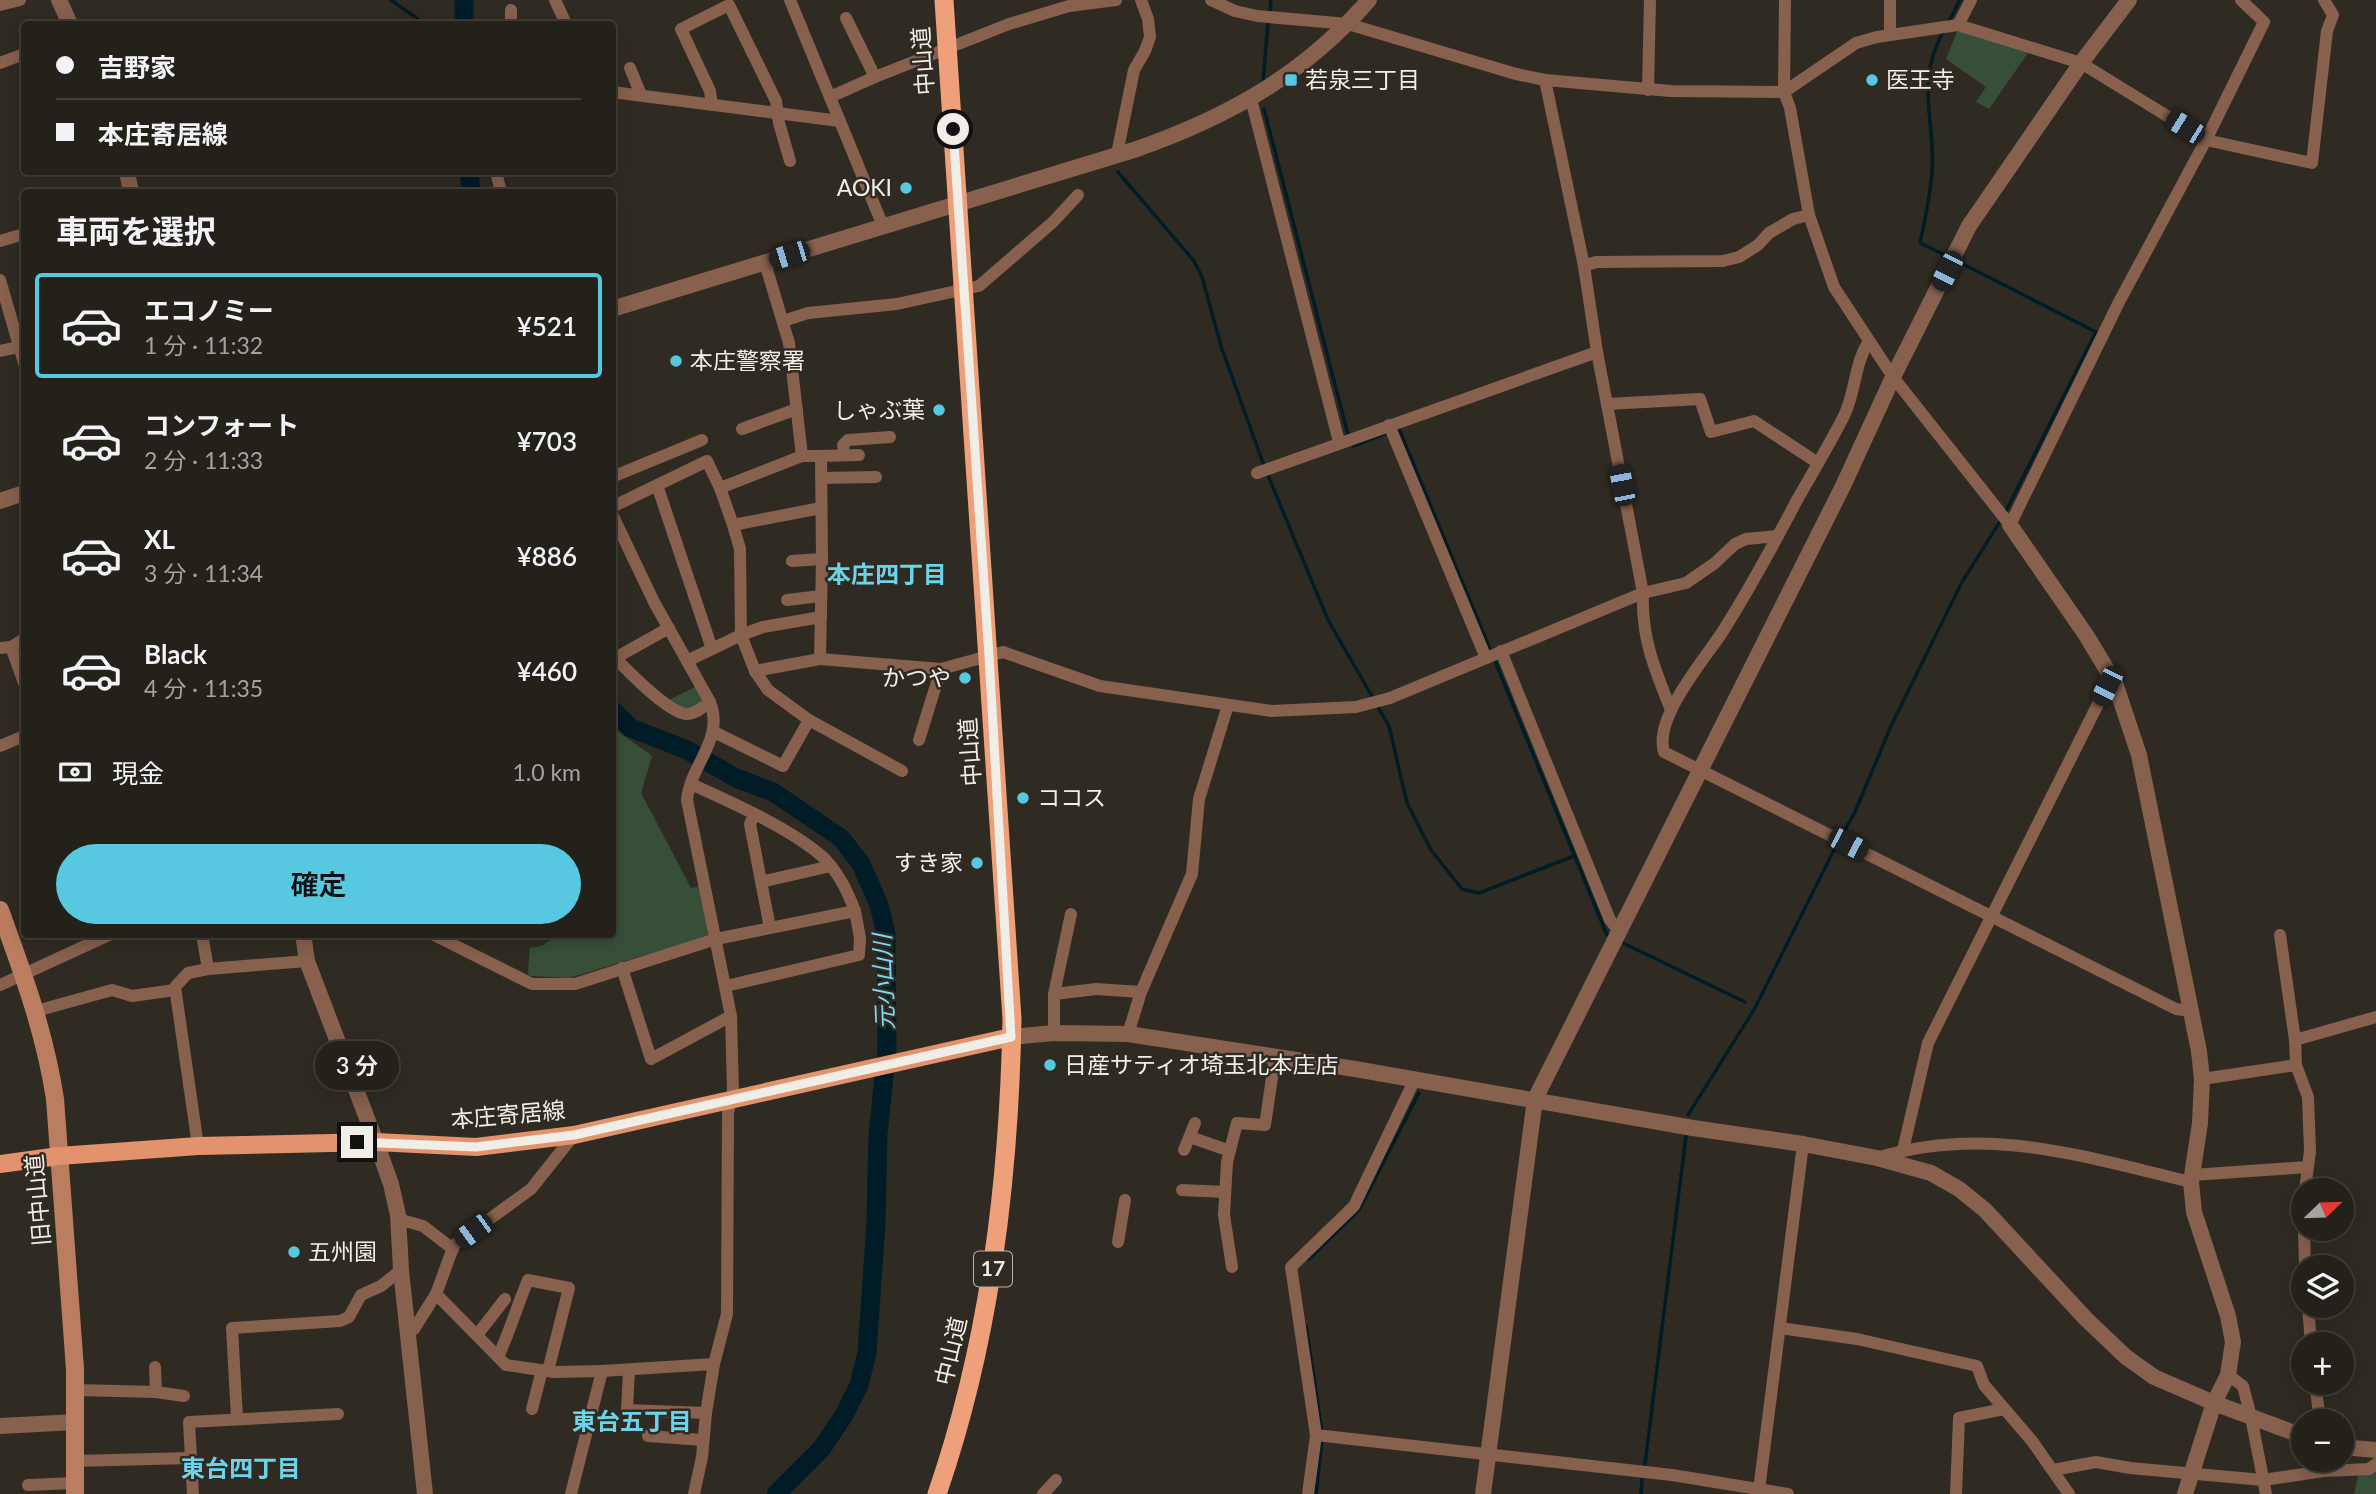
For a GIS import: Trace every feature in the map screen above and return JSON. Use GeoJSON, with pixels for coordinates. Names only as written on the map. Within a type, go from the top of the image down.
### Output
{"type":"FeatureCollection","features":[{"type":"Feature","properties":{"kind":"highway","name":"中山道"},"geometry":{"type":"LineString","coordinates":[[937,1494],[974,1364],[997,1244],[1011,1037],[989,656],[944,0]]}},
{"type":"Feature","properties":{"kind":"main road","name":"旧中山道"},"geometry":{"type":"LineString","coordinates":[[0,910],[36,1010],[49,1058],[67,1251],[75,1390],[75,1489]]}},
{"type":"Feature","properties":{"kind":"main road","name":"本庄寄居線"},"geometry":{"type":"LineString","coordinates":[[0,1164],[59,1156],[198,1146],[376,1142],[476,1147],[574,1135],[1011,1037]]}},
{"type":"Feature","properties":{"kind":"street"},"geometry":{"type":"LineString","coordinates":[[0,5],[20,0]]}},
{"type":"Feature","properties":{"kind":"street"},"geometry":{"type":"LineString","coordinates":[[59,0],[69,21]]}},
{"type":"Feature","properties":{"kind":"street"},"geometry":{"type":"LineString","coordinates":[[555,0],[565,21]]}},
{"type":"Feature","properties":{"kind":"street"},"geometry":{"type":"LineString","coordinates":[[790,0],[883,226]]}},
{"type":"Feature","properties":{"kind":"street"},"geometry":{"type":"LineString","coordinates":[[830,97],[1009,24],[1069,6],[1115,0]]}},
{"type":"Feature","properties":{"kind":"street"},"geometry":{"type":"LineString","coordinates":[[1117,155],[1134,70],[1150,37],[1148,19],[1141,0]]}},
{"type":"Feature","properties":{"kind":"street"},"geometry":{"type":"LineString","coordinates":[[1211,0],[1236,11],[1257,16],[1348,24],[1545,80],[1648,90],[1784,92],[1856,43],[1958,25],[2081,64],[2206,140],[2312,163],[2327,30],[2333,15],[2324,0]]}},
{"type":"Feature","properties":{"kind":"street"},"geometry":{"type":"LineString","coordinates":[[616,308],[1191,130],[1251,99],[1300,65],[1348,24],[1369,0]]}},
{"type":"Feature","properties":{"kind":"street"},"geometry":{"type":"LineString","coordinates":[[1648,90],[1650,0]]}},
{"type":"Feature","properties":{"kind":"street"},"geometry":{"type":"LineString","coordinates":[[1785,0],[1784,92],[1790,108],[1809,215],[1834,287],[1893,377],[2010,526],[2086,635],[2115,683],[2139,755],[2199,1051],[2202,1079],[2200,1123],[2192,1178],[2194,1212],[2228,1316],[2233,1342],[2228,1375],[2214,1403],[2185,1494]]}},
{"type":"Feature","properties":{"kind":"street"},"geometry":{"type":"LineString","coordinates":[[1890,0],[1890,35]]}},
{"type":"Feature","properties":{"kind":"street"},"geometry":{"type":"LineString","coordinates":[[1958,25],[1971,0]]}},
{"type":"Feature","properties":{"kind":"street"},"geometry":{"type":"LineString","coordinates":[[1483,1494],[1535,1099],[1843,486],[1893,377],[1969,226],[2081,64],[2129,0]]}},
{"type":"Feature","properties":{"kind":"street"},"geometry":{"type":"LineString","coordinates":[[2010,526],[2119,302],[2206,140],[2264,22],[2241,0]]}},
{"type":"Feature","properties":{"kind":"street"},"geometry":{"type":"LineString","coordinates":[[712,105],[710,91],[681,29],[729,5],[776,102],[790,161]]}},
{"type":"Feature","properties":{"kind":"street"},"geometry":{"type":"LineString","coordinates":[[511,10],[511,21]]}},
{"type":"Feature","properties":{"kind":"street"},"geometry":{"type":"LineString","coordinates":[[846,18],[875,77]]}},
{"type":"Feature","properties":{"kind":"street"},"geometry":{"type":"LineString","coordinates":[[0,63],[21,55]]}},
{"type":"Feature","properties":{"kind":"street"},"geometry":{"type":"LineString","coordinates":[[631,68],[642,95]]}},
{"type":"Feature","properties":{"kind":"street"},"geometry":{"type":"LineString","coordinates":[[1545,80],[1584,266],[1597,352],[1643,593],[1642,614],[1647,647],[1671,710]]}},
{"type":"Feature","properties":{"kind":"street"},"geometry":{"type":"LineString","coordinates":[[616,92],[840,121]]}},
{"type":"Feature","properties":{"kind":"street"},"geometry":{"type":"LineString","coordinates":[[1251,99],[1339,442]]}},
{"type":"Feature","properties":{"kind":"street"},"geometry":{"type":"LineString","coordinates":[[783,321],[808,313],[897,304],[985,283],[1053,222],[1078,195]]}},
{"type":"Feature","properties":{"kind":"street"},"geometry":{"type":"LineString","coordinates":[[1584,266],[1596,262],[1723,261],[1740,257],[1758,245],[1769,233],[1793,219],[1809,215]]}},
{"type":"Feature","properties":{"kind":"street"},"geometry":{"type":"LineString","coordinates":[[0,242],[21,235]]}},
{"type":"Feature","properties":{"kind":"street"},"geometry":{"type":"LineString","coordinates":[[765,263],[789,343],[802,456]]}},
{"type":"Feature","properties":{"kind":"street"},"geometry":{"type":"LineString","coordinates":[[0,280],[21,343]]}},
{"type":"Feature","properties":{"kind":"street"},"geometry":{"type":"LineString","coordinates":[[1869,341],[1859,356],[1845,413],[1818,464],[1723,631],[1671,710],[1662,737],[1664,752],[2176,1009],[2191,1011]]}},
{"type":"Feature","properties":{"kind":"street"},"geometry":{"type":"LineString","coordinates":[[0,351],[21,346]]}},
{"type":"Feature","properties":{"kind":"street"},"geometry":{"type":"LineString","coordinates":[[1257,473],[1597,352]]}},
{"type":"Feature","properties":{"kind":"street"},"geometry":{"type":"LineString","coordinates":[[1607,404],[1700,399],[1711,432],[1754,421],[1818,464]]}},
{"type":"Feature","properties":{"kind":"street"},"geometry":{"type":"LineString","coordinates":[[742,429],[797,409]]}},
{"type":"Feature","properties":{"kind":"street"},"geometry":{"type":"LineString","coordinates":[[1389,425],[1486,658]]}},
{"type":"Feature","properties":{"kind":"street"},"geometry":{"type":"LineString","coordinates":[[844,455],[843,445],[848,440],[890,437]]}},
{"type":"Feature","properties":{"kind":"street"},"geometry":{"type":"LineString","coordinates":[[616,475],[702,440]]}},
{"type":"Feature","properties":{"kind":"street"},"geometry":{"type":"LineString","coordinates":[[720,488],[802,456],[859,455]]}},
{"type":"Feature","properties":{"kind":"street"},"geometry":{"type":"LineString","coordinates":[[820,659],[821,456]]}},
{"type":"Feature","properties":{"kind":"street"},"geometry":{"type":"LineString","coordinates":[[616,505],[707,461],[720,488],[740,549],[741,635],[755,671],[768,691],[809,720],[902,771]]}},
{"type":"Feature","properties":{"kind":"street"},"geometry":{"type":"LineString","coordinates":[[821,478],[876,477]]}},
{"type":"Feature","properties":{"kind":"street"},"geometry":{"type":"LineString","coordinates":[[657,485],[712,649]]}},
{"type":"Feature","properties":{"kind":"street"},"geometry":{"type":"LineString","coordinates":[[0,501],[21,494]]}},
{"type":"Feature","properties":{"kind":"street"},"geometry":{"type":"LineString","coordinates":[[733,525],[821,508]]}},
{"type":"Feature","properties":{"kind":"street"},"geometry":{"type":"LineString","coordinates":[[616,522],[654,602],[716,716],[711,737],[687,800],[731,1016],[727,1314],[714,1364],[694,1494]]}},
{"type":"Feature","properties":{"kind":"street"},"geometry":{"type":"LineString","coordinates":[[755,671],[820,659],[941,668],[1003,652],[1100,686],[1272,711],[1356,708],[1390,698],[1643,593],[1686,583],[1715,563],[1735,544],[1746,539],[1778,536]]}},
{"type":"Feature","properties":{"kind":"street"},"geometry":{"type":"LineString","coordinates":[[792,561],[822,559]]}},
{"type":"Feature","properties":{"kind":"street"},"geometry":{"type":"LineString","coordinates":[[787,600],[821,596]]}},
{"type":"Feature","properties":{"kind":"street"},"geometry":{"type":"LineString","coordinates":[[687,661],[763,626],[821,617]]}},
{"type":"Feature","properties":{"kind":"street"},"geometry":{"type":"LineString","coordinates":[[669,628],[617,657],[619,662],[664,703],[685,714],[710,702]]}},
{"type":"Feature","properties":{"kind":"street"},"geometry":{"type":"LineString","coordinates":[[21,640],[5,648],[21,677]]}},
{"type":"Feature","properties":{"kind":"street"},"geometry":{"type":"LineString","coordinates":[[1500,651],[1610,920],[1619,932]]}},
{"type":"Feature","properties":{"kind":"street"},"geometry":{"type":"LineString","coordinates":[[919,740],[941,668]]}},
{"type":"Feature","properties":{"kind":"street"},"geometry":{"type":"LineString","coordinates":[[1903,1150],[1928,1043],[2107,686],[2115,683]]}},
{"type":"Feature","properties":{"kind":"street"},"geometry":{"type":"LineString","coordinates":[[1128,1034],[1141,992],[1192,874],[1199,799],[1228,705]]}},
{"type":"Feature","properties":{"kind":"street"},"geometry":{"type":"LineString","coordinates":[[711,737],[783,766],[809,720]]}},
{"type":"Feature","properties":{"kind":"street"},"geometry":{"type":"LineString","coordinates":[[0,746],[21,737]]}},
{"type":"Feature","properties":{"kind":"street"},"geometry":{"type":"LineString","coordinates":[[693,779],[811,847],[831,866],[841,880],[855,911],[860,938],[859,955],[726,986]]}},
{"type":"Feature","properties":{"kind":"street"},"geometry":{"type":"LineString","coordinates":[[754,815],[750,824],[771,928]]}},
{"type":"Feature","properties":{"kind":"street"},"geometry":{"type":"LineString","coordinates":[[761,882],[831,866]]}},
{"type":"Feature","properties":{"kind":"street"},"geometry":{"type":"LineString","coordinates":[[440,938],[532,984],[575,984],[716,939],[855,911]]}},
{"type":"Feature","properties":{"kind":"street"},"geometry":{"type":"LineString","coordinates":[[1054,1032],[1054,995],[1071,914]]}},
{"type":"Feature","properties":{"kind":"street"},"geometry":{"type":"LineString","coordinates":[[2280,935],[2296,1065],[2308,1097],[2310,1151],[2307,1178]]}},
{"type":"Feature","properties":{"kind":"street"},"geometry":{"type":"LineString","coordinates":[[0,985],[102,938]]}},
{"type":"Feature","properties":{"kind":"street"},"geometry":{"type":"LineString","coordinates":[[203,938],[208,969]]}},
{"type":"Feature","properties":{"kind":"street"},"geometry":{"type":"LineString","coordinates":[[304,938],[307,961],[391,1184],[398,1219],[425,1494]]}},
{"type":"Feature","properties":{"kind":"street"},"geometry":{"type":"LineString","coordinates":[[198,1146],[175,987],[188,973],[208,969],[307,961]]}},
{"type":"Feature","properties":{"kind":"street"},"geometry":{"type":"LineString","coordinates":[[622,968],[650,1059],[731,1016]]}},
{"type":"Feature","properties":{"kind":"street"},"geometry":{"type":"LineString","coordinates":[[1054,995],[1096,989],[1141,992]]}},
{"type":"Feature","properties":{"kind":"street"},"geometry":{"type":"LineString","coordinates":[[36,1010],[112,990],[132,996],[175,990]]}},
{"type":"Feature","properties":{"kind":"street"},"geometry":{"type":"LineString","coordinates":[[2295,1040],[2376,1017]]}},
{"type":"Feature","properties":{"kind":"street"},"geometry":{"type":"LineString","coordinates":[[1011,1037],[1054,1032],[1128,1034],[1803,1144],[1877,1158],[1931,1173],[1959,1189],[1985,1210],[2087,1320],[2126,1357],[2154,1377],[2291,1432]]}},
{"type":"Feature","properties":{"kind":"street"},"geometry":{"type":"LineString","coordinates":[[1232,1267],[1224,1215],[1230,1151],[1237,1123],[1265,1125],[1275,1057]]}},
{"type":"Feature","properties":{"kind":"street"},"geometry":{"type":"LineString","coordinates":[[2202,1079],[2296,1065]]}},
{"type":"Feature","properties":{"kind":"street"},"geometry":{"type":"LineString","coordinates":[[1308,1494],[1316,1435],[1291,1267],[1354,1206],[1414,1080]]}},
{"type":"Feature","properties":{"kind":"street"},"geometry":{"type":"LineString","coordinates":[[1184,1150],[1195,1123]]}},
{"type":"Feature","properties":{"kind":"street"},"geometry":{"type":"LineString","coordinates":[[408,1335],[436,1294],[454,1245],[531,1189],[574,1135]]}},
{"type":"Feature","properties":{"kind":"street"},"geometry":{"type":"LineString","coordinates":[[1190,1137],[1230,1151]]}},
{"type":"Feature","properties":{"kind":"street"},"geometry":{"type":"LineString","coordinates":[[1877,1158],[1903,1150],[1982,1142],[2034,1146],[2192,1178],[2308,1167]]}},
{"type":"Feature","properties":{"kind":"street"},"geometry":{"type":"LineString","coordinates":[[1759,1490],[1803,1144]]}},
{"type":"Feature","properties":{"kind":"street"},"geometry":{"type":"LineString","coordinates":[[1182,1190],[1225,1192]]}},
{"type":"Feature","properties":{"kind":"street"},"geometry":{"type":"LineString","coordinates":[[1118,1242],[1125,1200]]}},
{"type":"Feature","properties":{"kind":"street"},"geometry":{"type":"LineString","coordinates":[[398,1219],[423,1226],[453,1249]]}},
{"type":"Feature","properties":{"kind":"street"},"geometry":{"type":"LineString","coordinates":[[237,1418],[232,1328],[340,1321],[349,1317],[361,1295],[381,1286],[401,1270]]}},
{"type":"Feature","properties":{"kind":"street"},"geometry":{"type":"LineString","coordinates":[[498,1357],[528,1280],[569,1288],[532,1409]]}},
{"type":"Feature","properties":{"kind":"street"},"geometry":{"type":"LineString","coordinates":[[436,1294],[506,1365],[545,1371],[629,1371],[714,1364]]}},
{"type":"Feature","properties":{"kind":"street"},"geometry":{"type":"LineString","coordinates":[[477,1335],[505,1299]]}},
{"type":"Feature","properties":{"kind":"street"},"geometry":{"type":"LineString","coordinates":[[1780,1328],[1857,1339],[1977,1366],[1984,1385],[2032,1441],[2069,1494]]}},
{"type":"Feature","properties":{"kind":"street"},"geometry":{"type":"LineString","coordinates":[[155,1367],[156,1392]]}},
{"type":"Feature","properties":{"kind":"street"},"geometry":{"type":"LineString","coordinates":[[570,1494],[601,1371]]}},
{"type":"Feature","properties":{"kind":"street"},"geometry":{"type":"LineString","coordinates":[[629,1371],[627,1410],[706,1413]]}},
{"type":"Feature","properties":{"kind":"street"},"geometry":{"type":"LineString","coordinates":[[2228,1375],[2243,1386],[2266,1494]]}},
{"type":"Feature","properties":{"kind":"street"},"geometry":{"type":"LineString","coordinates":[[75,1390],[156,1392],[184,1396]]}},
{"type":"Feature","properties":{"kind":"street"},"geometry":{"type":"LineString","coordinates":[[1956,1494],[1959,1418],[2004,1409]]}},
{"type":"Feature","properties":{"kind":"street"},"geometry":{"type":"LineString","coordinates":[[193,1494],[189,1422],[338,1414]]}},
{"type":"Feature","properties":{"kind":"street"},"geometry":{"type":"LineString","coordinates":[[0,1426],[76,1422]]}},
{"type":"Feature","properties":{"kind":"street"},"geometry":{"type":"LineString","coordinates":[[1316,1435],[1672,1475],[1784,1494]]}},
{"type":"Feature","properties":{"kind":"street"},"geometry":{"type":"LineString","coordinates":[[648,1436],[704,1440]]}},
{"type":"Feature","properties":{"kind":"street"},"geometry":{"type":"LineString","coordinates":[[2354,1448],[2376,1450]]}},
{"type":"Feature","properties":{"kind":"street"},"geometry":{"type":"LineString","coordinates":[[75,1461],[190,1458]]}},
{"type":"Feature","properties":{"kind":"street"},"geometry":{"type":"LineString","coordinates":[[2053,1470],[2096,1462],[2263,1480],[2324,1471],[2369,1469],[2376,1464]]}},
{"type":"Feature","properties":{"kind":"street"},"geometry":{"type":"LineString","coordinates":[[1043,1494],[1056,1480]]}},
{"type":"Feature","properties":{"kind":"street"},"geometry":{"type":"LineString","coordinates":[[28,1485],[75,1489]]}},
{"type":"Feature","properties":{"kind":"green space"},"geometry":{"type":"Polygon","coordinates":[[[1963,28],[2030,50],[1989,109],[1976,102],[1986,87],[1946,59],[1957,32],[1963,28]]]}},
{"type":"Feature","properties":{"kind":"green space"},"geometry":{"type":"Polygon","coordinates":[[[697,686],[704,699],[688,711],[667,701],[697,686]]]}},
{"type":"Feature","properties":{"kind":"green space"},"geometry":{"type":"Polygon","coordinates":[[[616,730],[652,756],[641,793],[691,888],[701,886],[708,936],[569,978],[529,976],[530,948],[542,946],[553,938],[616,938],[616,730]]]}},
{"type":"Feature","properties":{"kind":"green space"},"geometry":{"type":"Polygon","coordinates":[[[2376,1470],[2376,1494],[2354,1494],[2359,1472],[2376,1470]]]}},
{"type":"Feature","properties":{"kind":"waterway"},"geometry":{"type":"LineString","coordinates":[[391,0],[421,21]]}},
{"type":"Feature","properties":{"kind":"waterway","name":"元小山川"},"geometry":{"type":"LineString","coordinates":[[464,0],[464,21]]}},
{"type":"Feature","properties":{"kind":"waterway"},"geometry":{"type":"LineString","coordinates":[[1270,12],[1271,0]]}},
{"type":"Feature","properties":{"kind":"waterway"},"geometry":{"type":"LineString","coordinates":[[1948,23],[1960,0]]}},
{"type":"Feature","properties":{"kind":"waterway"},"geometry":{"type":"LineString","coordinates":[[1263,82],[1268,22]]}},
{"type":"Feature","properties":{"kind":"waterway"},"geometry":{"type":"LineString","coordinates":[[1944,30],[1935,49],[1928,84],[1932,173],[1920,243],[1947,256]]}},
{"type":"Feature","properties":{"kind":"waterway"},"geometry":{"type":"LineString","coordinates":[[1264,109],[1348,435]]}},
{"type":"Feature","properties":{"kind":"waterway"},"geometry":{"type":"LineString","coordinates":[[1118,172],[1194,261],[1202,277],[1221,346],[1264,466]]}},
{"type":"Feature","properties":{"kind":"waterway","name":"元小山川"},"geometry":{"type":"LineString","coordinates":[[469,175],[471,189]]}},
{"type":"Feature","properties":{"kind":"waterway"},"geometry":{"type":"LineString","coordinates":[[1957,261],[2096,332],[2005,513]]}},
{"type":"Feature","properties":{"kind":"waterway"},"geometry":{"type":"LineString","coordinates":[[1399,429],[1490,649]]}},
{"type":"Feature","properties":{"kind":"waterway"},"geometry":{"type":"LineString","coordinates":[[1353,446],[1387,433]]}},
{"type":"Feature","properties":{"kind":"waterway"},"geometry":{"type":"LineString","coordinates":[[1267,473],[1328,620],[1373,698]]}},
{"type":"Feature","properties":{"kind":"waterway"},"geometry":{"type":"LineString","coordinates":[[1841,837],[1855,812],[1891,726],[1962,582],[2001,520]]}},
{"type":"Feature","properties":{"kind":"waterway"},"geometry":{"type":"LineString","coordinates":[[1495,661],[1607,935]]}},
{"type":"Feature","properties":{"kind":"waterway"},"geometry":{"type":"LineString","coordinates":[[1378,707],[1389,726],[1407,803],[1431,850],[1462,889],[1479,893],[1574,856]]}},
{"type":"Feature","properties":{"kind":"waterway","name":"元小山川"},"geometry":{"type":"LineString","coordinates":[[616,714],[631,728],[687,750],[736,778],[773,792],[841,838],[861,864],[879,905],[886,933],[887,1049],[878,1134],[876,1222],[867,1353],[859,1385],[844,1415],[822,1448],[776,1494]]}},
{"type":"Feature","properties":{"kind":"waterway"},"geometry":{"type":"LineString","coordinates":[[1688,1115],[1755,1008],[1837,844]]}},
{"type":"Feature","properties":{"kind":"waterway"},"geometry":{"type":"LineString","coordinates":[[1623,943],[1745,1002]]}},
{"type":"Feature","properties":{"kind":"waterway"},"geometry":{"type":"LineString","coordinates":[[1309,1259],[1359,1210],[1419,1093]]}},
{"type":"Feature","properties":{"kind":"waterway"},"geometry":{"type":"LineString","coordinates":[[1645,1464],[1686,1136]]}},
{"type":"Feature","properties":{"kind":"waterway"},"geometry":{"type":"LineString","coordinates":[[1306,1326],[1322,1432]]}},
{"type":"Feature","properties":{"kind":"waterway"},"geometry":{"type":"LineString","coordinates":[[1316,1494],[1322,1440]]}},
{"type":"Feature","properties":{"kind":"waterway"},"geometry":{"type":"LineString","coordinates":[[1641,1494],[1642,1480]]}},
{"type":"Feature","properties":{"kind":"place","name":"若泉三丁目"},"geometry":{"type":"Point","coordinates":[1291,80]}},
{"type":"Feature","properties":{"kind":"place","name":"医王寺"},"geometry":{"type":"Point","coordinates":[1872,80]}},
{"type":"Feature","properties":{"kind":"place","name":"AOKI"},"geometry":{"type":"Point","coordinates":[906,188]}},
{"type":"Feature","properties":{"kind":"place","name":"本庄警察署"},"geometry":{"type":"Point","coordinates":[676,361]}},
{"type":"Feature","properties":{"kind":"place","name":"しゃぶ葉"},"geometry":{"type":"Point","coordinates":[939,410]}},
{"type":"Feature","properties":{"kind":"place","name":"かつや"},"geometry":{"type":"Point","coordinates":[965,678]}},
{"type":"Feature","properties":{"kind":"place","name":"ココス"},"geometry":{"type":"Point","coordinates":[1023,798]}},
{"type":"Feature","properties":{"kind":"place","name":"すき家"},"geometry":{"type":"Point","coordinates":[977,863]}},
{"type":"Feature","properties":{"kind":"place","name":"日産サティオ埼玉北本庄店"},"geometry":{"type":"Point","coordinates":[1050,1065]}},
{"type":"Feature","properties":{"kind":"place","name":"五州園"},"geometry":{"type":"Point","coordinates":[294,1252]}},
{"type":"Feature","properties":{"kind":"district","name":"本庄四丁目"},"geometry":{"type":"Point","coordinates":[887,575]}},
{"type":"Feature","properties":{"kind":"district","name":"東台五丁目"},"geometry":{"type":"Point","coordinates":[632,1422]}},
{"type":"Feature","properties":{"kind":"district","name":"東台四丁目"},"geometry":{"type":"Point","coordinates":[241,1469]}},
{"type":"Feature","properties":{"kind":"route"},"geometry":{"type":"LineString","coordinates":[[357,1142],[476,1147],[574,1135],[1011,1037],[989,656],[953,129]]}}]}
